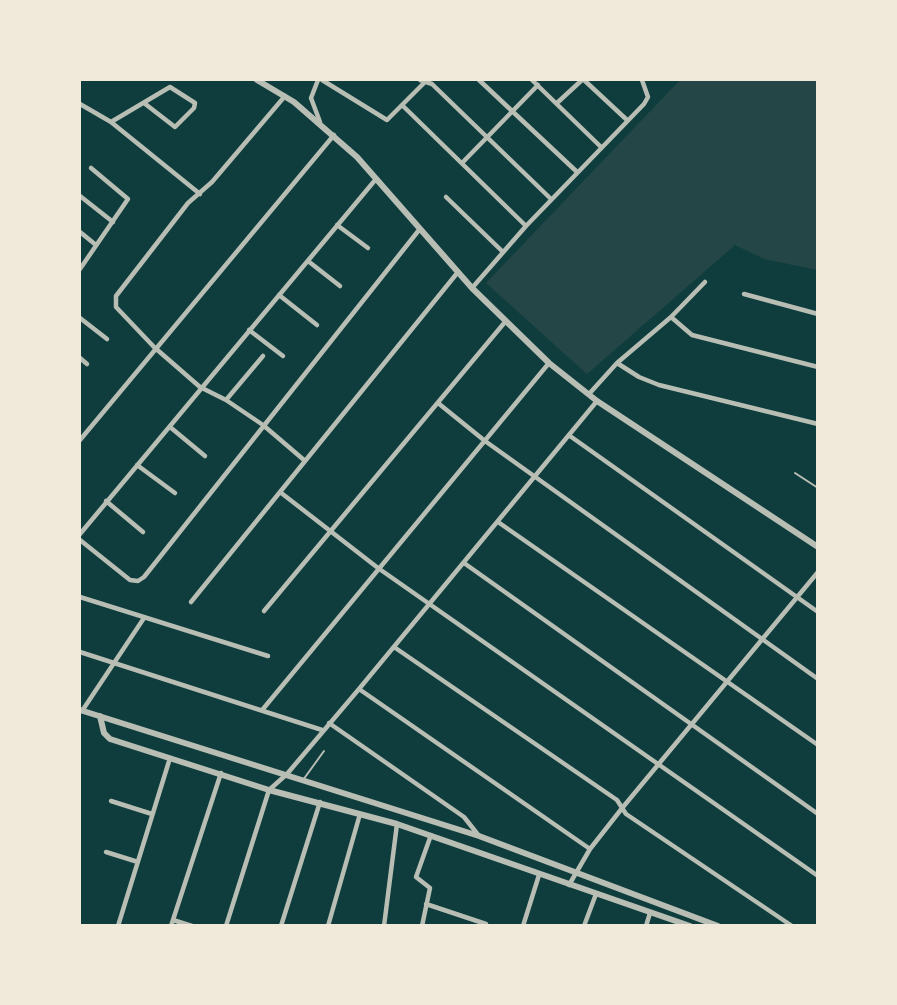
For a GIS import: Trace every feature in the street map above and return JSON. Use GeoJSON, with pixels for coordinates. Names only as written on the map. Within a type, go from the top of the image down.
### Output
{"type":"FeatureCollection","features":[{"type":"Feature","properties":{"kind":"street"},"geometry":{"type":"LineString","coordinates":[[257,80],[285,96],[334,135],[472,288],[549,363],[597,401],[818,547]]}},
{"type":"Feature","properties":{"kind":"street"},"geometry":{"type":"LineString","coordinates":[[318,80],[311,98],[320,122]]}},
{"type":"Feature","properties":{"kind":"street"},"geometry":{"type":"LineString","coordinates":[[322,80],[382,119],[392,117],[427,81]]}},
{"type":"Feature","properties":{"kind":"street"},"geometry":{"type":"LineString","coordinates":[[420,80],[432,84],[551,199]]}},
{"type":"Feature","properties":{"kind":"street"},"geometry":{"type":"LineString","coordinates":[[479,80],[576,171]]}},
{"type":"Feature","properties":{"kind":"street"},"geometry":{"type":"LineString","coordinates":[[532,80],[601,147]]}},
{"type":"Feature","properties":{"kind":"street"},"geometry":{"type":"LineString","coordinates":[[557,103],[583,80],[627,120]]}},
{"type":"Feature","properties":{"kind":"street"},"geometry":{"type":"LineString","coordinates":[[472,288],[576,171],[648,97],[642,80]]}},
{"type":"Feature","properties":{"kind":"street"},"geometry":{"type":"LineString","coordinates":[[462,163],[538,85]]}},
{"type":"Feature","properties":{"kind":"street"},"geometry":{"type":"LineString","coordinates":[[111,122],[170,87],[195,103],[194,108],[176,127],[144,103]]}},
{"type":"Feature","properties":{"kind":"street"},"geometry":{"type":"LineString","coordinates":[[285,96],[212,182],[188,203],[122,285],[116,296],[116,307],[154,347],[200,387],[226,400],[263,425],[304,460]]}},
{"type":"Feature","properties":{"kind":"street"},"geometry":{"type":"LineString","coordinates":[[80,104],[111,122],[200,194]]}},
{"type":"Feature","properties":{"kind":"street"},"geometry":{"type":"LineString","coordinates":[[403,106],[526,226]]}},
{"type":"Feature","properties":{"kind":"street"},"geometry":{"type":"LineString","coordinates":[[80,440],[154,347],[334,135]]}},
{"type":"Feature","properties":{"kind":"street"},"geometry":{"type":"LineString","coordinates":[[80,269],[128,199],[91,168]]}},
{"type":"Feature","properties":{"kind":"street"},"geometry":{"type":"LineString","coordinates":[[80,534],[170,427],[200,387],[376,179]]}},
{"type":"Feature","properties":{"kind":"street"},"geometry":{"type":"LineString","coordinates":[[80,195],[113,222]]}},
{"type":"Feature","properties":{"kind":"street"},"geometry":{"type":"LineString","coordinates":[[446,197],[503,252]]}},
{"type":"Feature","properties":{"kind":"street"},"geometry":{"type":"LineString","coordinates":[[337,225],[368,248]]}},
{"type":"Feature","properties":{"kind":"street"},"geometry":{"type":"LineString","coordinates":[[80,540],[130,580],[138,581],[144,577],[419,230]]}},
{"type":"Feature","properties":{"kind":"street"},"geometry":{"type":"LineString","coordinates":[[80,232],[96,245]]}},
{"type":"Feature","properties":{"kind":"street"},"geometry":{"type":"LineString","coordinates":[[308,261],[340,286]]}},
{"type":"Feature","properties":{"kind":"street"},"geometry":{"type":"LineString","coordinates":[[191,602],[458,272]]}},
{"type":"Feature","properties":{"kind":"street"},"geometry":{"type":"LineString","coordinates":[[589,394],[617,363],[671,317],[705,282]]}},
{"type":"Feature","properties":{"kind":"street"},"geometry":{"type":"LineString","coordinates":[[744,294],[818,314]]}},
{"type":"Feature","properties":{"kind":"street"},"geometry":{"type":"LineString","coordinates":[[279,296],[317,325]]}},
{"type":"Feature","properties":{"kind":"street"},"geometry":{"type":"LineString","coordinates":[[671,317],[692,335],[818,367]]}},
{"type":"Feature","properties":{"kind":"street"},"geometry":{"type":"LineString","coordinates":[[80,318],[107,339]]}},
{"type":"Feature","properties":{"kind":"street"},"geometry":{"type":"LineString","coordinates":[[264,611],[505,322]]}},
{"type":"Feature","properties":{"kind":"street"},"geometry":{"type":"LineString","coordinates":[[249,330],[283,356]]}},
{"type":"Feature","properties":{"kind":"street"},"geometry":{"type":"LineString","coordinates":[[226,400],[263,356]]}},
{"type":"Feature","properties":{"kind":"street"},"geometry":{"type":"LineString","coordinates":[[80,358],[87,364]]}},
{"type":"Feature","properties":{"kind":"street"},"geometry":{"type":"LineString","coordinates":[[263,709],[549,363]]}},
{"type":"Feature","properties":{"kind":"street"},"geometry":{"type":"LineString","coordinates":[[617,363],[639,377],[659,385],[818,424]]}},
{"type":"Feature","properties":{"kind":"street"},"geometry":{"type":"LineString","coordinates":[[226,926],[269,790],[287,774],[359,689],[597,401]]}},
{"type":"Feature","properties":{"kind":"street"},"geometry":{"type":"LineString","coordinates":[[438,403],[486,441],[818,679]]}},
{"type":"Feature","properties":{"kind":"street"},"geometry":{"type":"LineString","coordinates":[[170,427],[206,456]]}},
{"type":"Feature","properties":{"kind":"street"},"geometry":{"type":"LineString","coordinates":[[570,436],[818,612]]}},
{"type":"Feature","properties":{"kind":"street"},"geometry":{"type":"LineString","coordinates":[[137,465],[176,493]]}},
{"type":"Feature","properties":{"kind":"street"},"geometry":{"type":"LineString","coordinates":[[280,492],[378,568],[818,876]]}},
{"type":"Feature","properties":{"kind":"street"},"geometry":{"type":"LineString","coordinates":[[106,501],[143,532]]}},
{"type":"Feature","properties":{"kind":"street"},"geometry":{"type":"LineString","coordinates":[[498,522],[818,745]]}},
{"type":"Feature","properties":{"kind":"street"},"geometry":{"type":"LineString","coordinates":[[464,562],[818,814]]}},
{"type":"Feature","properties":{"kind":"street"},"geometry":{"type":"LineString","coordinates":[[569,885],[590,849],[657,764],[818,572]]}},
{"type":"Feature","properties":{"kind":"street"},"geometry":{"type":"LineString","coordinates":[[80,597],[268,656]]}},
{"type":"Feature","properties":{"kind":"street"},"geometry":{"type":"LineString","coordinates":[[144,618],[81,710],[478,836],[718,926]]}},
{"type":"Feature","properties":{"kind":"street"},"geometry":{"type":"LineString","coordinates":[[394,647],[617,800],[626,814],[792,926]]}},
{"type":"Feature","properties":{"kind":"street"},"geometry":{"type":"LineString","coordinates":[[80,652],[263,709],[322,730]]}},
{"type":"Feature","properties":{"kind":"street"},"geometry":{"type":"LineString","coordinates":[[359,689],[590,849]]}},
{"type":"Feature","properties":{"kind":"street"},"geometry":{"type":"LineString","coordinates":[[100,716],[104,733],[110,739],[269,790],[397,824],[690,926]]}},
{"type":"Feature","properties":{"kind":"street"},"geometry":{"type":"LineString","coordinates":[[329,723],[464,817],[478,836]]}},
{"type":"Feature","properties":{"kind":"street"},"geometry":{"type":"LineString","coordinates":[[118,926],[170,758]]}},
{"type":"Feature","properties":{"kind":"street"},"geometry":{"type":"LineString","coordinates":[[192,926],[172,923],[221,773]]}},
{"type":"Feature","properties":{"kind":"street"},"geometry":{"type":"LineString","coordinates":[[111,801],[152,814]]}},
{"type":"Feature","properties":{"kind":"street"},"geometry":{"type":"LineString","coordinates":[[281,926],[320,802]]}},
{"type":"Feature","properties":{"kind":"street"},"geometry":{"type":"LineString","coordinates":[[328,926],[360,814]]}},
{"type":"Feature","properties":{"kind":"street"},"geometry":{"type":"LineString","coordinates":[[383,924],[397,824]]}},
{"type":"Feature","properties":{"kind":"street"},"geometry":{"type":"LineString","coordinates":[[422,926],[430,888],[416,877],[431,835]]}},
{"type":"Feature","properties":{"kind":"street"},"geometry":{"type":"LineString","coordinates":[[106,852],[138,862]]}},
{"type":"Feature","properties":{"kind":"street"},"geometry":{"type":"LineString","coordinates":[[523,926],[539,875]]}},
{"type":"Feature","properties":{"kind":"street"},"geometry":{"type":"LineString","coordinates":[[584,926],[596,894]]}},
{"type":"Feature","properties":{"kind":"street"},"geometry":{"type":"LineString","coordinates":[[426,904],[486,924]]}},
{"type":"Feature","properties":{"kind":"street"},"geometry":{"type":"LineString","coordinates":[[669,918],[672,909]]}},
{"type":"Feature","properties":{"kind":"street"},"geometry":{"type":"LineString","coordinates":[[645,926],[650,913]]}},
{"type":"Feature","properties":{"kind":"lane"},"geometry":{"type":"LineString","coordinates":[[795,473],[818,488]]}},
{"type":"Feature","properties":{"kind":"lane"},"geometry":{"type":"LineString","coordinates":[[303,780],[324,751]]}},
{"type":"Feature","properties":{"kind":"shaded area"},"geometry":{"type":"Polygon","coordinates":[[[680,80],[817,80],[817,270],[764,259],[735,245],[587,374],[486,283],[680,80]]]}}]}
